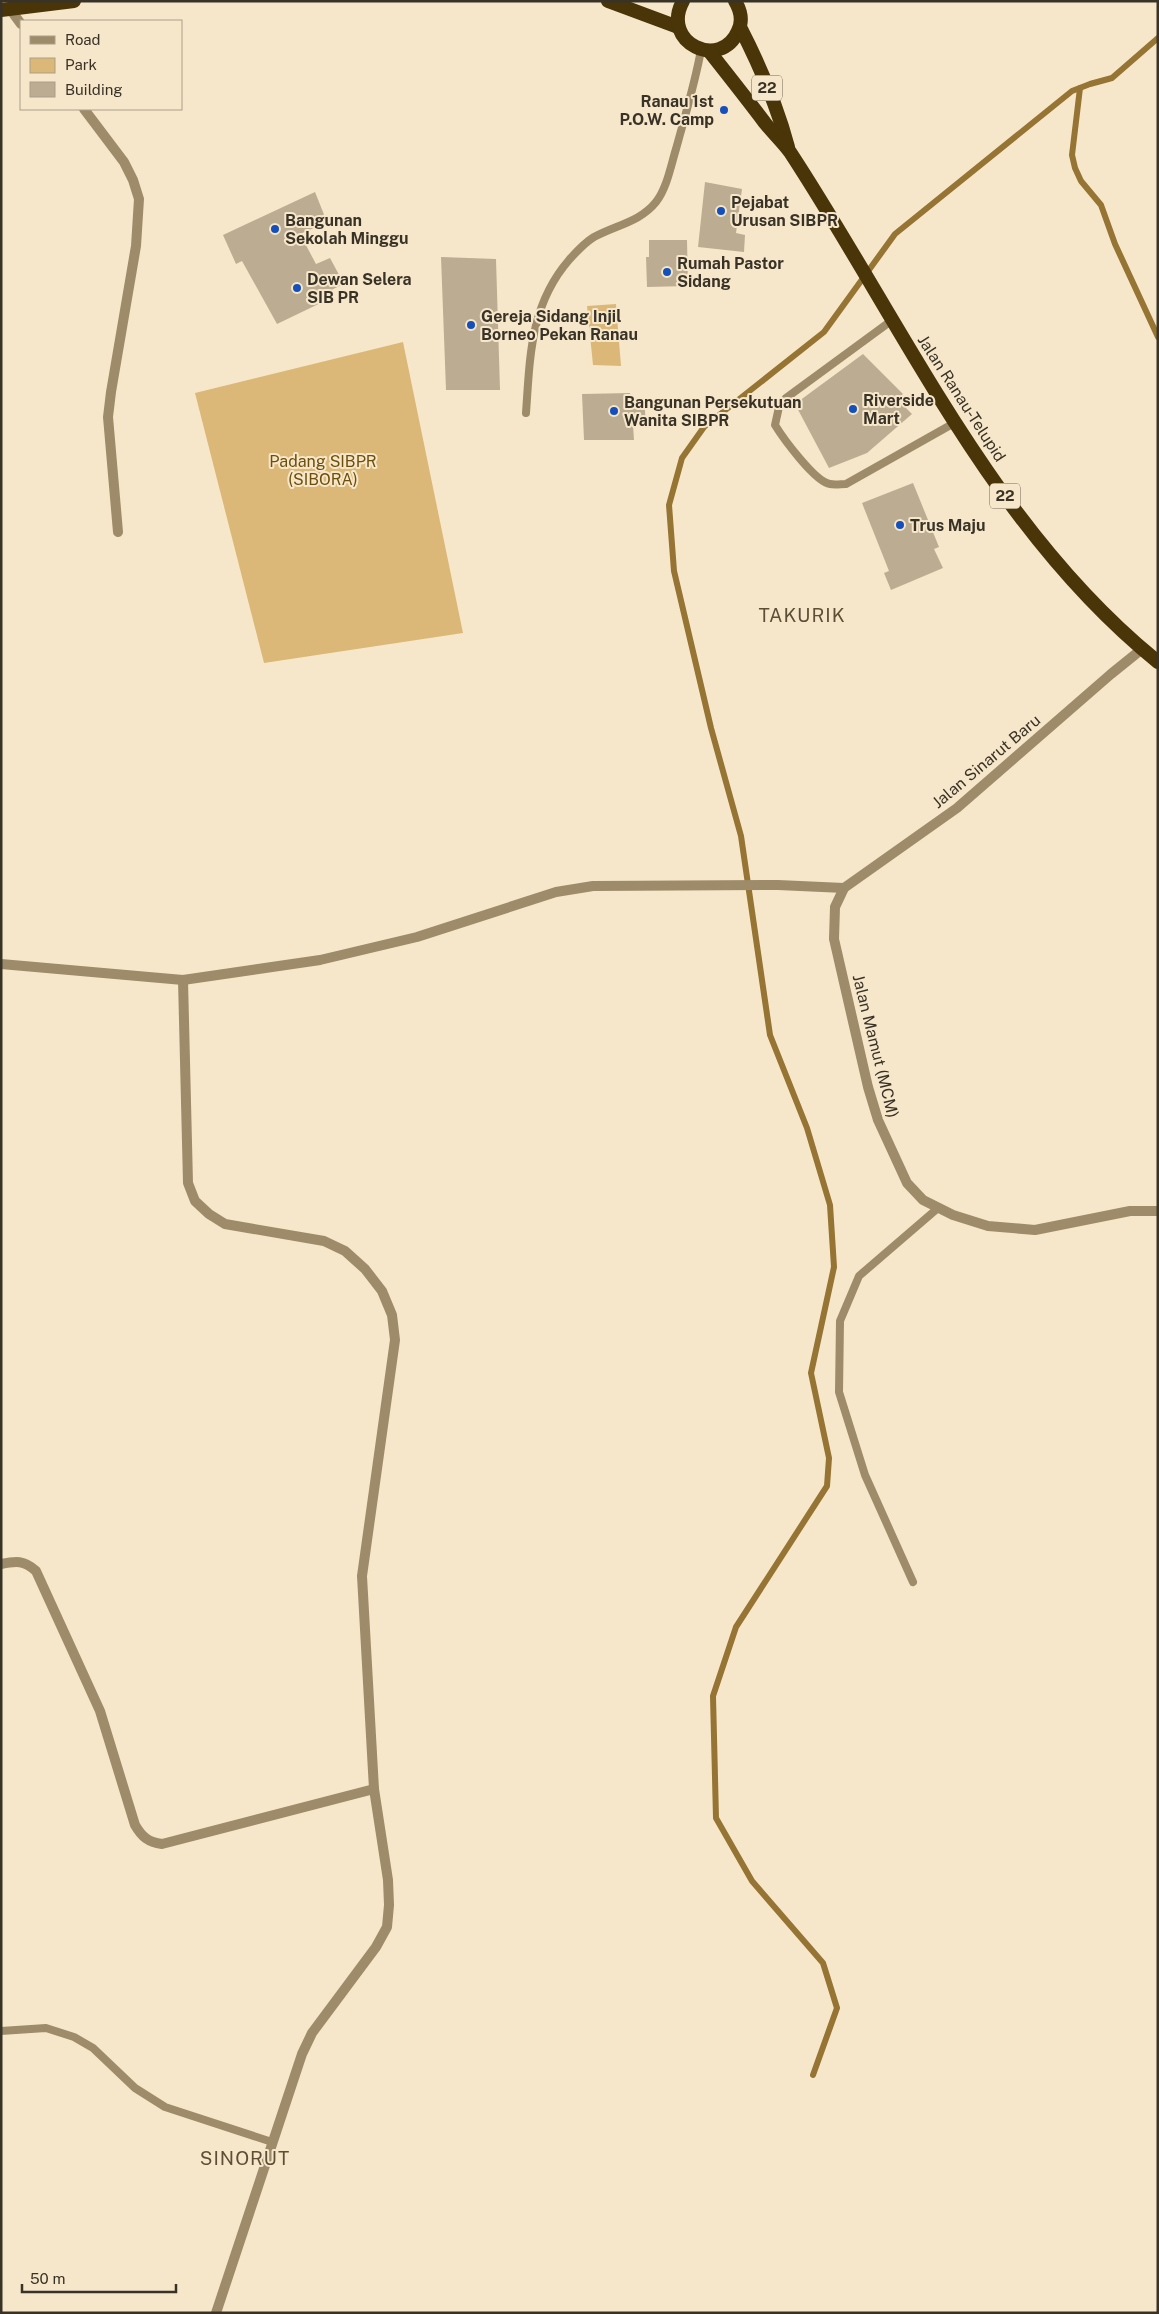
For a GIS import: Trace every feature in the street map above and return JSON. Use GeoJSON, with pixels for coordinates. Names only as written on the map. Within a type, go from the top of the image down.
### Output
{"type":"FeatureCollection","features":[{"type":"Feature","properties":{"kind":"highway"},"geometry":{"type":"LineString","coordinates":[[6,10],[74,1]]}},
{"type":"Feature","properties":{"kind":"highway","name":"22"},"geometry":{"type":"LineString","coordinates":[[608,1],[678,27],[686,41],[705,50]]}},
{"type":"Feature","properties":{"kind":"highway"},"geometry":{"type":"LineString","coordinates":[[678,27],[678,10],[682,1]]}},
{"type":"Feature","properties":{"kind":"highway","name":"22"},"geometry":{"type":"LineString","coordinates":[[736,2],[740,11],[740,27]]}},
{"type":"Feature","properties":{"kind":"highway"},"geometry":{"type":"LineString","coordinates":[[705,50],[725,47],[737,35],[740,27]]}},
{"type":"Feature","properties":{"kind":"highway","name":"Jalan Ranau-Telupid"},"geometry":{"type":"LineString","coordinates":[[740,27],[758,63],[782,124],[789,151]]}},
{"type":"Feature","properties":{"kind":"highway","name":"Jalan Ranau-Telupid"},"geometry":{"type":"LineString","coordinates":[[705,50],[789,151],[891,321],[1008,500],[1049,554],[1090,602],[1158,662]]}},
{"type":"Feature","properties":{"kind":"street"},"geometry":{"type":"LineString","coordinates":[[6,10],[20,23]]}},
{"type":"Feature","properties":{"kind":"street"},"geometry":{"type":"LineString","coordinates":[[85,110],[124,162],[133,180],[139,199],[136,246],[108,417],[118,532]]}},
{"type":"Feature","properties":{"kind":"street","name":"Jalan Sinarut Baru"},"geometry":{"type":"LineString","coordinates":[[844,888],[958,808],[1142,649]]}},
{"type":"Feature","properties":{"kind":"street"},"geometry":{"type":"LineString","coordinates":[[1,964],[183,980],[320,960],[417,937],[556,892],[610,885],[778,885],[844,888]]}},
{"type":"Feature","properties":{"kind":"street","name":"Jalan Mamut (MCM)"},"geometry":{"type":"LineString","coordinates":[[844,888],[835,907],[834,939],[878,1120],[907,1183],[924,1200],[938,1208],[953,1215],[988,1226],[1035,1230],[1130,1212],[1158,1211]]}},
{"type":"Feature","properties":{"kind":"street"},"geometry":{"type":"LineString","coordinates":[[183,980],[188,1183],[196,1201],[209,1214],[225,1224],[324,1241],[345,1250],[365,1269],[382,1291],[392,1315],[395,1340],[362,1576],[374,1789],[390,1905],[387,1927],[376,1947],[312,2032],[302,2054],[216,2313]]}},
{"type":"Feature","properties":{"kind":"street"},"geometry":{"type":"LineString","coordinates":[[1,1564],[18,1561],[28,1564],[36,1572],[100,1711],[135,1825],[142,1836],[150,1842],[162,1844],[374,1789]]}},
{"type":"Feature","properties":{"kind":"lane"},"geometry":{"type":"LineString","coordinates":[[526,413],[536,323],[544,297],[558,273],[581,247],[595,236],[631,222],[658,200],[666,181],[705,50]]}},
{"type":"Feature","properties":{"kind":"lane"},"geometry":{"type":"LineString","coordinates":[[891,321],[786,398],[779,407],[776,425],[783,438],[821,480],[830,484],[846,484],[956,422]]}},
{"type":"Feature","properties":{"kind":"lane"},"geometry":{"type":"LineString","coordinates":[[913,1582],[865,1475],[840,1392],[840,1322],[859,1276],[938,1208]]}},
{"type":"Feature","properties":{"kind":"lane"},"geometry":{"type":"LineString","coordinates":[[1,2032],[46,2028],[74,2038],[93,2048],[135,2088],[165,2107],[272,2142]]}},
{"type":"Feature","properties":{"kind":"green space"},"geometry":{"type":"Polygon","coordinates":[[[616,304],[621,366],[593,365],[587,306],[616,304]]]}},
{"type":"Feature","properties":{"kind":"green space","name":"Padang SIBPR (SIBORA)"},"geometry":{"type":"Polygon","coordinates":[[[403,342],[463,633],[264,663],[195,393],[403,342]]]}},
{"type":"Feature","properties":{"kind":"building","name":"Pejabat Urusan SIBPR"},"geometry":{"type":"Polygon","coordinates":[[[705,182],[742,189],[736,233],[745,235],[744,252],[698,247],[705,182]]]}},
{"type":"Feature","properties":{"kind":"building"},"geometry":{"type":"Polygon","coordinates":[[[315,192],[327,222],[300,234],[316,264],[330,258],[344,284],[329,291],[331,298],[277,324],[242,261],[236,264],[223,235],[315,192]]]}},
{"type":"Feature","properties":{"kind":"building","name":"Rumah Pastor Sidang"},"geometry":{"type":"Polygon","coordinates":[[[649,240],[687,240],[688,286],[647,287],[646,257],[649,257],[649,240]]]}},
{"type":"Feature","properties":{"kind":"building","name":"Gereja Sidang Injil Borneo Pekan Ranau"},"geometry":{"type":"Polygon","coordinates":[[[441,257],[496,259],[500,390],[446,390],[441,257]]]}},
{"type":"Feature","properties":{"kind":"building","name":"Riverside Mart"},"geometry":{"type":"Polygon","coordinates":[[[863,354],[903,394],[897,399],[912,414],[867,453],[829,468],[795,404],[863,354]]]}},
{"type":"Feature","properties":{"kind":"building","name":"Bangunan Persekutuan Wanita SIBPR"},"geometry":{"type":"Polygon","coordinates":[[[630,393],[631,399],[644,398],[646,424],[633,425],[634,440],[584,440],[582,394],[630,393]]]}},
{"type":"Feature","properties":{"kind":"building","name":"Trus Maju"},"geometry":{"type":"Polygon","coordinates":[[[913,483],[939,547],[934,549],[943,568],[891,590],[884,573],[889,571],[862,503],[913,483]]]}},
{"type":"Feature","properties":{"kind":"waterway"},"geometry":{"type":"LineString","coordinates":[[813,2075],[837,2008],[823,1963],[752,1881],[716,1818],[713,1696],[736,1627],[827,1486],[829,1458],[811,1373],[834,1267],[830,1205],[807,1128],[770,1035],[741,836],[711,728],[674,571],[669,505],[682,458],[704,427],[824,332],[895,234],[1072,91],[1112,78],[1158,38]]}},
{"type":"Feature","properties":{"kind":"waterway"},"geometry":{"type":"LineString","coordinates":[[1080,88],[1072,155],[1075,168],[1081,181],[1101,205],[1115,244],[1158,337]]}},
{"type":"Feature","properties":{"kind":"place","name":"Ranau 1st P.O.W. Camp"},"geometry":{"type":"Point","coordinates":[724,110]}},
{"type":"Feature","properties":{"kind":"place","name":"Pejabat Urusan SIBPR"},"geometry":{"type":"Point","coordinates":[721,211]}},
{"type":"Feature","properties":{"kind":"place","name":"Bangunan Sekolah Minggu"},"geometry":{"type":"Point","coordinates":[275,229]}},
{"type":"Feature","properties":{"kind":"place","name":"Rumah Pastor Sidang"},"geometry":{"type":"Point","coordinates":[667,272]}},
{"type":"Feature","properties":{"kind":"place","name":"Dewan Selera SIB PR"},"geometry":{"type":"Point","coordinates":[297,288]}},
{"type":"Feature","properties":{"kind":"place","name":"Gereja Sidang Injil Borneo Pekan Ranau"},"geometry":{"type":"Point","coordinates":[471,325]}},
{"type":"Feature","properties":{"kind":"place","name":"Riverside Mart"},"geometry":{"type":"Point","coordinates":[853,409]}},
{"type":"Feature","properties":{"kind":"place","name":"Bangunan Persekutuan Wanita SIBPR"},"geometry":{"type":"Point","coordinates":[614,411]}},
{"type":"Feature","properties":{"kind":"place","name":"Trus Maju"},"geometry":{"type":"Point","coordinates":[900,525]}},
{"type":"Feature","properties":{"kind":"district","name":"TAKURIK"},"geometry":{"type":"Point","coordinates":[802,615]}},
{"type":"Feature","properties":{"kind":"district","name":"SINORUT"},"geometry":{"type":"Point","coordinates":[245,2158]}}]}
